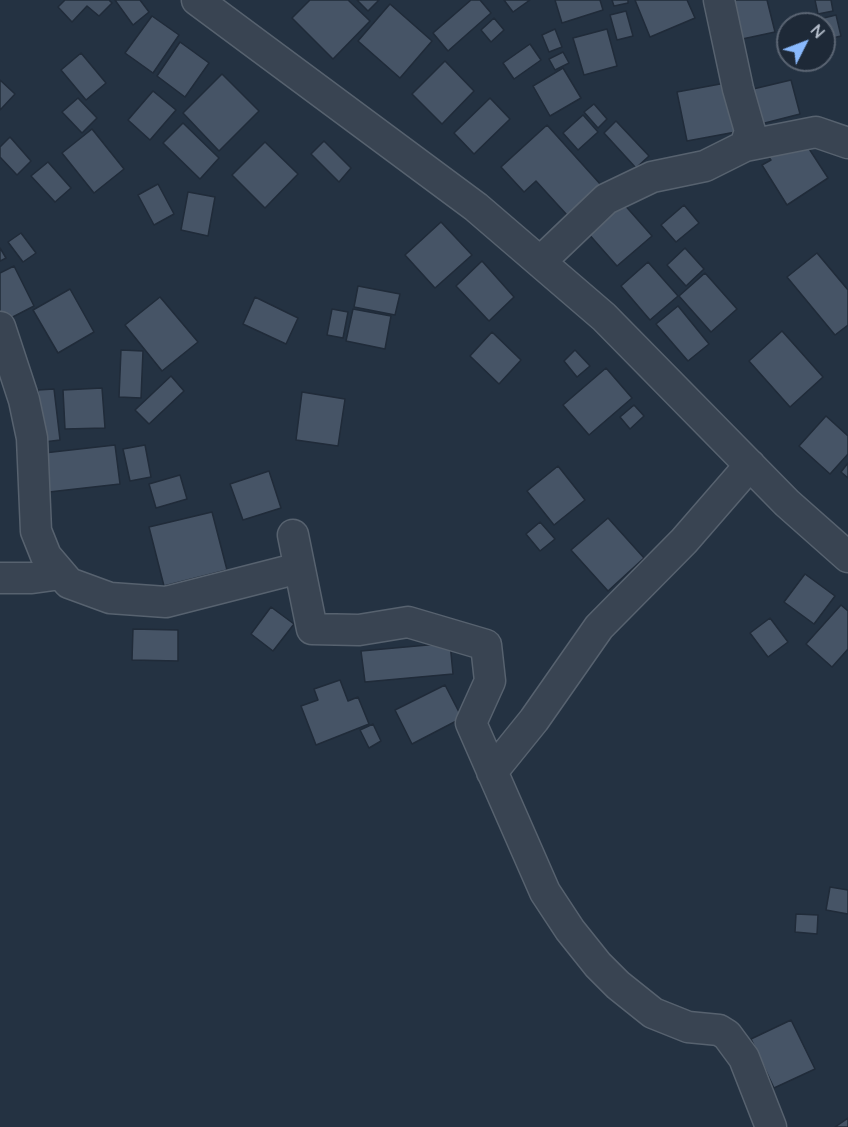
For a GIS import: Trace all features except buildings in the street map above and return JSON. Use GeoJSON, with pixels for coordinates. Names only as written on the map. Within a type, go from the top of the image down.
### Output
{"type":"FeatureCollection","features":[{"type":"Feature","properties":{"kind":"street"},"geometry":{"type":"LineString","coordinates":[[197,0],[476,207],[604,317],[788,503],[848,557]]}},
{"type":"Feature","properties":{"kind":"street"},"geometry":{"type":"LineString","coordinates":[[719,0],[738,89],[750,131],[745,146]]}},
{"type":"Feature","properties":{"kind":"street"},"geometry":{"type":"LineString","coordinates":[[540,262],[606,199],[652,177],[705,166],[745,146],[816,132],[848,143]]}},
{"type":"Feature","properties":{"kind":"street"},"geometry":{"type":"LineString","coordinates":[[0,327],[24,400],[32,438],[36,531],[46,556],[69,583],[110,598],[166,602],[299,568]]}},
{"type":"Feature","properties":{"kind":"street"},"geometry":{"type":"LineString","coordinates":[[492,772],[534,720],[599,627],[684,541],[750,465]]}},
{"type":"Feature","properties":{"kind":"street"},"geometry":{"type":"LineString","coordinates":[[293,535],[312,629],[359,630],[408,622],[486,645],[490,681],[471,723],[545,892],[570,930],[598,965],[618,985],[653,1013],[680,1024],[719,1030],[727,1035],[744,1058],[771,1127]]}},
{"type":"Feature","properties":{"kind":"street"},"geometry":{"type":"LineString","coordinates":[[0,578],[32,578],[61,574]]}}]}
